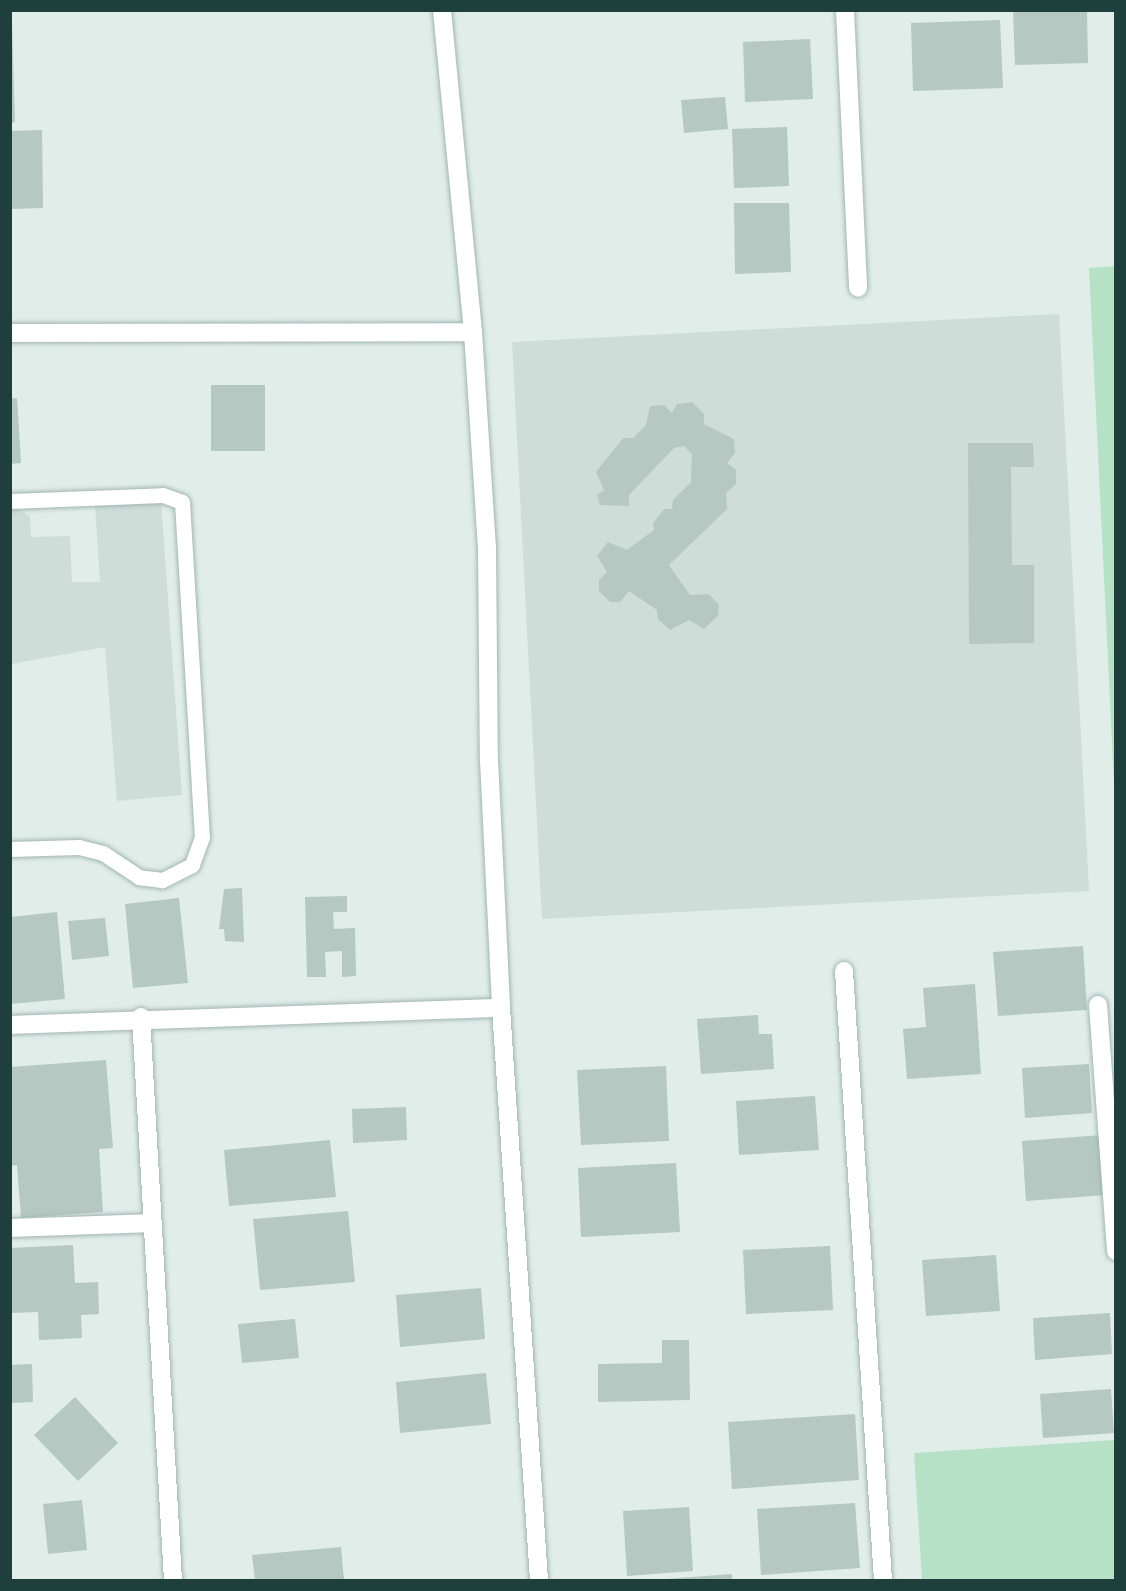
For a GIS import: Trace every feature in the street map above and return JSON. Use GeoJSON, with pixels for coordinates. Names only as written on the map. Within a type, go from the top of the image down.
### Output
{"type":"FeatureCollection","features":[{"type":"Feature","properties":{"kind":"street"},"geometry":{"type":"LineString","coordinates":[[442,10],[473,332],[487,547],[489,760],[501,1008],[539,1581]]}},
{"type":"Feature","properties":{"kind":"street"},"geometry":{"type":"LineString","coordinates":[[845,10],[858,288]]}},
{"type":"Feature","properties":{"kind":"street"},"geometry":{"type":"LineString","coordinates":[[10,333],[473,332]]}},
{"type":"Feature","properties":{"kind":"street"},"geometry":{"type":"LineString","coordinates":[[844,971],[883,1581]]}},
{"type":"Feature","properties":{"kind":"street"},"geometry":{"type":"LineString","coordinates":[[1098,1005],[1116,1251]]}},
{"type":"Feature","properties":{"kind":"street"},"geometry":{"type":"LineString","coordinates":[[10,1025],[141,1017],[501,1008]]}},
{"type":"Feature","properties":{"kind":"street"},"geometry":{"type":"LineString","coordinates":[[141,1017],[173,1581]]}},
{"type":"Feature","properties":{"kind":"street"},"geometry":{"type":"LineString","coordinates":[[10,1228],[153,1223]]}},
{"type":"Feature","properties":{"kind":"lane"},"geometry":{"type":"LineString","coordinates":[[10,501],[163,495],[182,502],[202,837],[192,865],[162,880],[139,877],[103,853],[79,846],[10,849]]}},
{"type":"Feature","properties":{"kind":"shaded area"},"geometry":{"type":"Polygon","coordinates":[[[1059,314],[1089,891],[542,919],[512,342],[1059,314]]]}},
{"type":"Feature","properties":{"kind":"shaded area"},"geometry":{"type":"Polygon","coordinates":[[[161,500],[182,795],[117,801],[105,647],[11,664],[11,506],[30,516],[31,537],[70,536],[72,582],[100,582],[95,505],[161,500]]]}},
{"type":"Feature","properties":{"kind":"green space"},"geometry":{"type":"Polygon","coordinates":[[[1116,266],[1115,805],[1089,268],[1116,266]]]}},
{"type":"Feature","properties":{"kind":"green space"},"geometry":{"type":"Polygon","coordinates":[[[1115,1440],[1115,1580],[922,1580],[914,1453],[1115,1440]]]}},
{"type":"Feature","properties":{"kind":"building"},"geometry":{"type":"Polygon","coordinates":[[[1013,10],[1087,10],[1088,63],[1015,65],[1013,10]]]}},
{"type":"Feature","properties":{"kind":"building"},"geometry":{"type":"Polygon","coordinates":[[[1000,20],[1003,88],[913,91],[911,23],[1000,20]]]}},
{"type":"Feature","properties":{"kind":"building"},"geometry":{"type":"Polygon","coordinates":[[[10,23],[12,23],[15,122],[10,123],[10,23]]]}},
{"type":"Feature","properties":{"kind":"building"},"geometry":{"type":"Polygon","coordinates":[[[810,39],[813,99],[745,102],[743,42],[810,39]]]}},
{"type":"Feature","properties":{"kind":"building"},"geometry":{"type":"Polygon","coordinates":[[[725,97],[728,129],[684,133],[681,100],[725,97]]]}},
{"type":"Feature","properties":{"kind":"building"},"geometry":{"type":"Polygon","coordinates":[[[787,127],[789,186],[734,188],[732,129],[787,127]]]}},
{"type":"Feature","properties":{"kind":"building"},"geometry":{"type":"Polygon","coordinates":[[[42,130],[43,208],[10,209],[10,131],[42,130]]]}},
{"type":"Feature","properties":{"kind":"building"},"geometry":{"type":"Polygon","coordinates":[[[734,203],[789,203],[791,272],[735,274],[734,203]]]}},
{"type":"Feature","properties":{"kind":"building"},"geometry":{"type":"Polygon","coordinates":[[[211,385],[265,385],[265,451],[211,451],[211,385]]]}},
{"type":"Feature","properties":{"kind":"building"},"geometry":{"type":"Polygon","coordinates":[[[17,398],[21,463],[10,464],[10,399],[17,398]]]}},
{"type":"Feature","properties":{"kind":"building"},"geometry":{"type":"Polygon","coordinates":[[[692,402],[704,414],[704,424],[734,439],[735,453],[727,463],[736,470],[736,484],[726,493],[727,509],[669,565],[690,595],[709,594],[719,605],[718,616],[704,629],[689,620],[670,630],[658,619],[657,610],[629,591],[620,602],[610,602],[599,591],[599,580],[607,572],[597,556],[608,542],[627,550],[654,530],[653,523],[664,509],[672,509],[673,500],[691,482],[692,454],[684,446],[674,448],[629,495],[629,506],[600,505],[597,495],[604,490],[596,472],[623,438],[633,438],[646,425],[650,406],[664,405],[672,413],[677,404],[692,402]]]}},
{"type":"Feature","properties":{"kind":"building"},"geometry":{"type":"Polygon","coordinates":[[[968,443],[1033,443],[1034,467],[1011,467],[1012,565],[1034,565],[1034,643],[969,644],[968,443]]]}},
{"type":"Feature","properties":{"kind":"building"},"geometry":{"type":"Polygon","coordinates":[[[242,888],[244,942],[225,941],[224,929],[219,929],[224,889],[242,888]]]}},
{"type":"Feature","properties":{"kind":"building"},"geometry":{"type":"Polygon","coordinates":[[[347,896],[347,912],[333,912],[334,929],[355,928],[356,976],[342,977],[342,951],[325,952],[326,977],[307,977],[305,897],[347,896]]]}},
{"type":"Feature","properties":{"kind":"building"},"geometry":{"type":"Polygon","coordinates":[[[179,898],[188,983],[133,988],[125,904],[179,898]]]}},
{"type":"Feature","properties":{"kind":"building"},"geometry":{"type":"Polygon","coordinates":[[[57,912],[65,999],[10,1004],[10,917],[57,912]]]}},
{"type":"Feature","properties":{"kind":"building"},"geometry":{"type":"Polygon","coordinates":[[[105,918],[109,956],[72,960],[68,921],[105,918]]]}},
{"type":"Feature","properties":{"kind":"building"},"geometry":{"type":"Polygon","coordinates":[[[1083,946],[1087,1010],[998,1016],[993,952],[1083,946]]]}},
{"type":"Feature","properties":{"kind":"building"},"geometry":{"type":"Polygon","coordinates":[[[975,984],[981,1074],[907,1079],[903,1029],[926,1027],[923,988],[975,984]]]}},
{"type":"Feature","properties":{"kind":"building"},"geometry":{"type":"Polygon","coordinates":[[[758,1015],[759,1034],[772,1034],[774,1069],[701,1074],[697,1019],[758,1015]]]}},
{"type":"Feature","properties":{"kind":"building"},"geometry":{"type":"Polygon","coordinates":[[[106,1060],[113,1148],[99,1149],[103,1212],[21,1218],[17,1165],[10,1166],[10,1067],[106,1060]]]}},
{"type":"Feature","properties":{"kind":"building"},"geometry":{"type":"Polygon","coordinates":[[[1089,1064],[1092,1113],[1025,1118],[1022,1068],[1089,1064]]]}},
{"type":"Feature","properties":{"kind":"building"},"geometry":{"type":"Polygon","coordinates":[[[666,1066],[669,1141],[581,1145],[577,1070],[666,1066]]]}},
{"type":"Feature","properties":{"kind":"building"},"geometry":{"type":"Polygon","coordinates":[[[815,1096],[819,1150],[739,1155],[736,1101],[815,1096]]]}},
{"type":"Feature","properties":{"kind":"building"},"geometry":{"type":"Polygon","coordinates":[[[406,1107],[407,1140],[353,1143],[352,1109],[406,1107]]]}},
{"type":"Feature","properties":{"kind":"building"},"geometry":{"type":"Polygon","coordinates":[[[1102,1135],[1106,1195],[1026,1201],[1022,1141],[1102,1135]]]}},
{"type":"Feature","properties":{"kind":"building"},"geometry":{"type":"Polygon","coordinates":[[[330,1140],[336,1197],[229,1206],[224,1150],[330,1140]]]}},
{"type":"Feature","properties":{"kind":"building"},"geometry":{"type":"Polygon","coordinates":[[[676,1163],[680,1232],[581,1237],[578,1168],[676,1163]]]}},
{"type":"Feature","properties":{"kind":"building"},"geometry":{"type":"Polygon","coordinates":[[[348,1211],[355,1282],[260,1290],[253,1219],[348,1211]]]}},
{"type":"Feature","properties":{"kind":"building"},"geometry":{"type":"Polygon","coordinates":[[[73,1245],[75,1283],[98,1282],[99,1314],[81,1315],[82,1338],[39,1340],[38,1312],[10,1313],[10,1248],[73,1245]]]}},
{"type":"Feature","properties":{"kind":"building"},"geometry":{"type":"Polygon","coordinates":[[[830,1246],[833,1310],[746,1314],[743,1250],[830,1246]]]}},
{"type":"Feature","properties":{"kind":"building"},"geometry":{"type":"Polygon","coordinates":[[[996,1255],[1000,1311],[926,1316],[922,1260],[996,1255]]]}},
{"type":"Feature","properties":{"kind":"building"},"geometry":{"type":"Polygon","coordinates":[[[481,1288],[485,1339],[400,1347],[396,1295],[481,1288]]]}},
{"type":"Feature","properties":{"kind":"building"},"geometry":{"type":"Polygon","coordinates":[[[1110,1313],[1112,1354],[1035,1360],[1033,1318],[1110,1313]]]}},
{"type":"Feature","properties":{"kind":"building"},"geometry":{"type":"Polygon","coordinates":[[[295,1319],[299,1358],[242,1363],[238,1324],[295,1319]]]}},
{"type":"Feature","properties":{"kind":"building"},"geometry":{"type":"Polygon","coordinates":[[[662,1340],[689,1340],[690,1400],[598,1402],[598,1364],[662,1363],[662,1340]]]}},
{"type":"Feature","properties":{"kind":"building"},"geometry":{"type":"Polygon","coordinates":[[[32,1364],[33,1402],[10,1403],[10,1365],[32,1364]]]}},
{"type":"Feature","properties":{"kind":"building"},"geometry":{"type":"Polygon","coordinates":[[[486,1373],[491,1424],[400,1433],[396,1382],[486,1373]]]}},
{"type":"Feature","properties":{"kind":"building"},"geometry":{"type":"Polygon","coordinates":[[[1111,1389],[1114,1433],[1043,1438],[1040,1394],[1111,1389]]]}},
{"type":"Feature","properties":{"kind":"building"},"geometry":{"type":"Polygon","coordinates":[[[75,1397],[118,1443],[78,1481],[34,1435],[75,1397]]]}},
{"type":"Feature","properties":{"kind":"building"},"geometry":{"type":"Polygon","coordinates":[[[855,1414],[859,1480],[732,1489],[728,1422],[855,1414]]]}},
{"type":"Feature","properties":{"kind":"building"},"geometry":{"type":"Polygon","coordinates":[[[82,1500],[87,1550],[48,1554],[43,1504],[82,1500]]]}},
{"type":"Feature","properties":{"kind":"building"},"geometry":{"type":"Polygon","coordinates":[[[855,1503],[860,1568],[761,1575],[757,1509],[855,1503]]]}},
{"type":"Feature","properties":{"kind":"building"},"geometry":{"type":"Polygon","coordinates":[[[689,1507],[693,1571],[627,1576],[623,1511],[689,1507]]]}},
{"type":"Feature","properties":{"kind":"building"},"geometry":{"type":"Polygon","coordinates":[[[341,1547],[344,1580],[255,1580],[252,1555],[341,1547]]]}},
{"type":"Feature","properties":{"kind":"building"},"geometry":{"type":"Polygon","coordinates":[[[732,1574],[732,1580],[666,1580],[666,1579],[732,1574]]]}}]}
